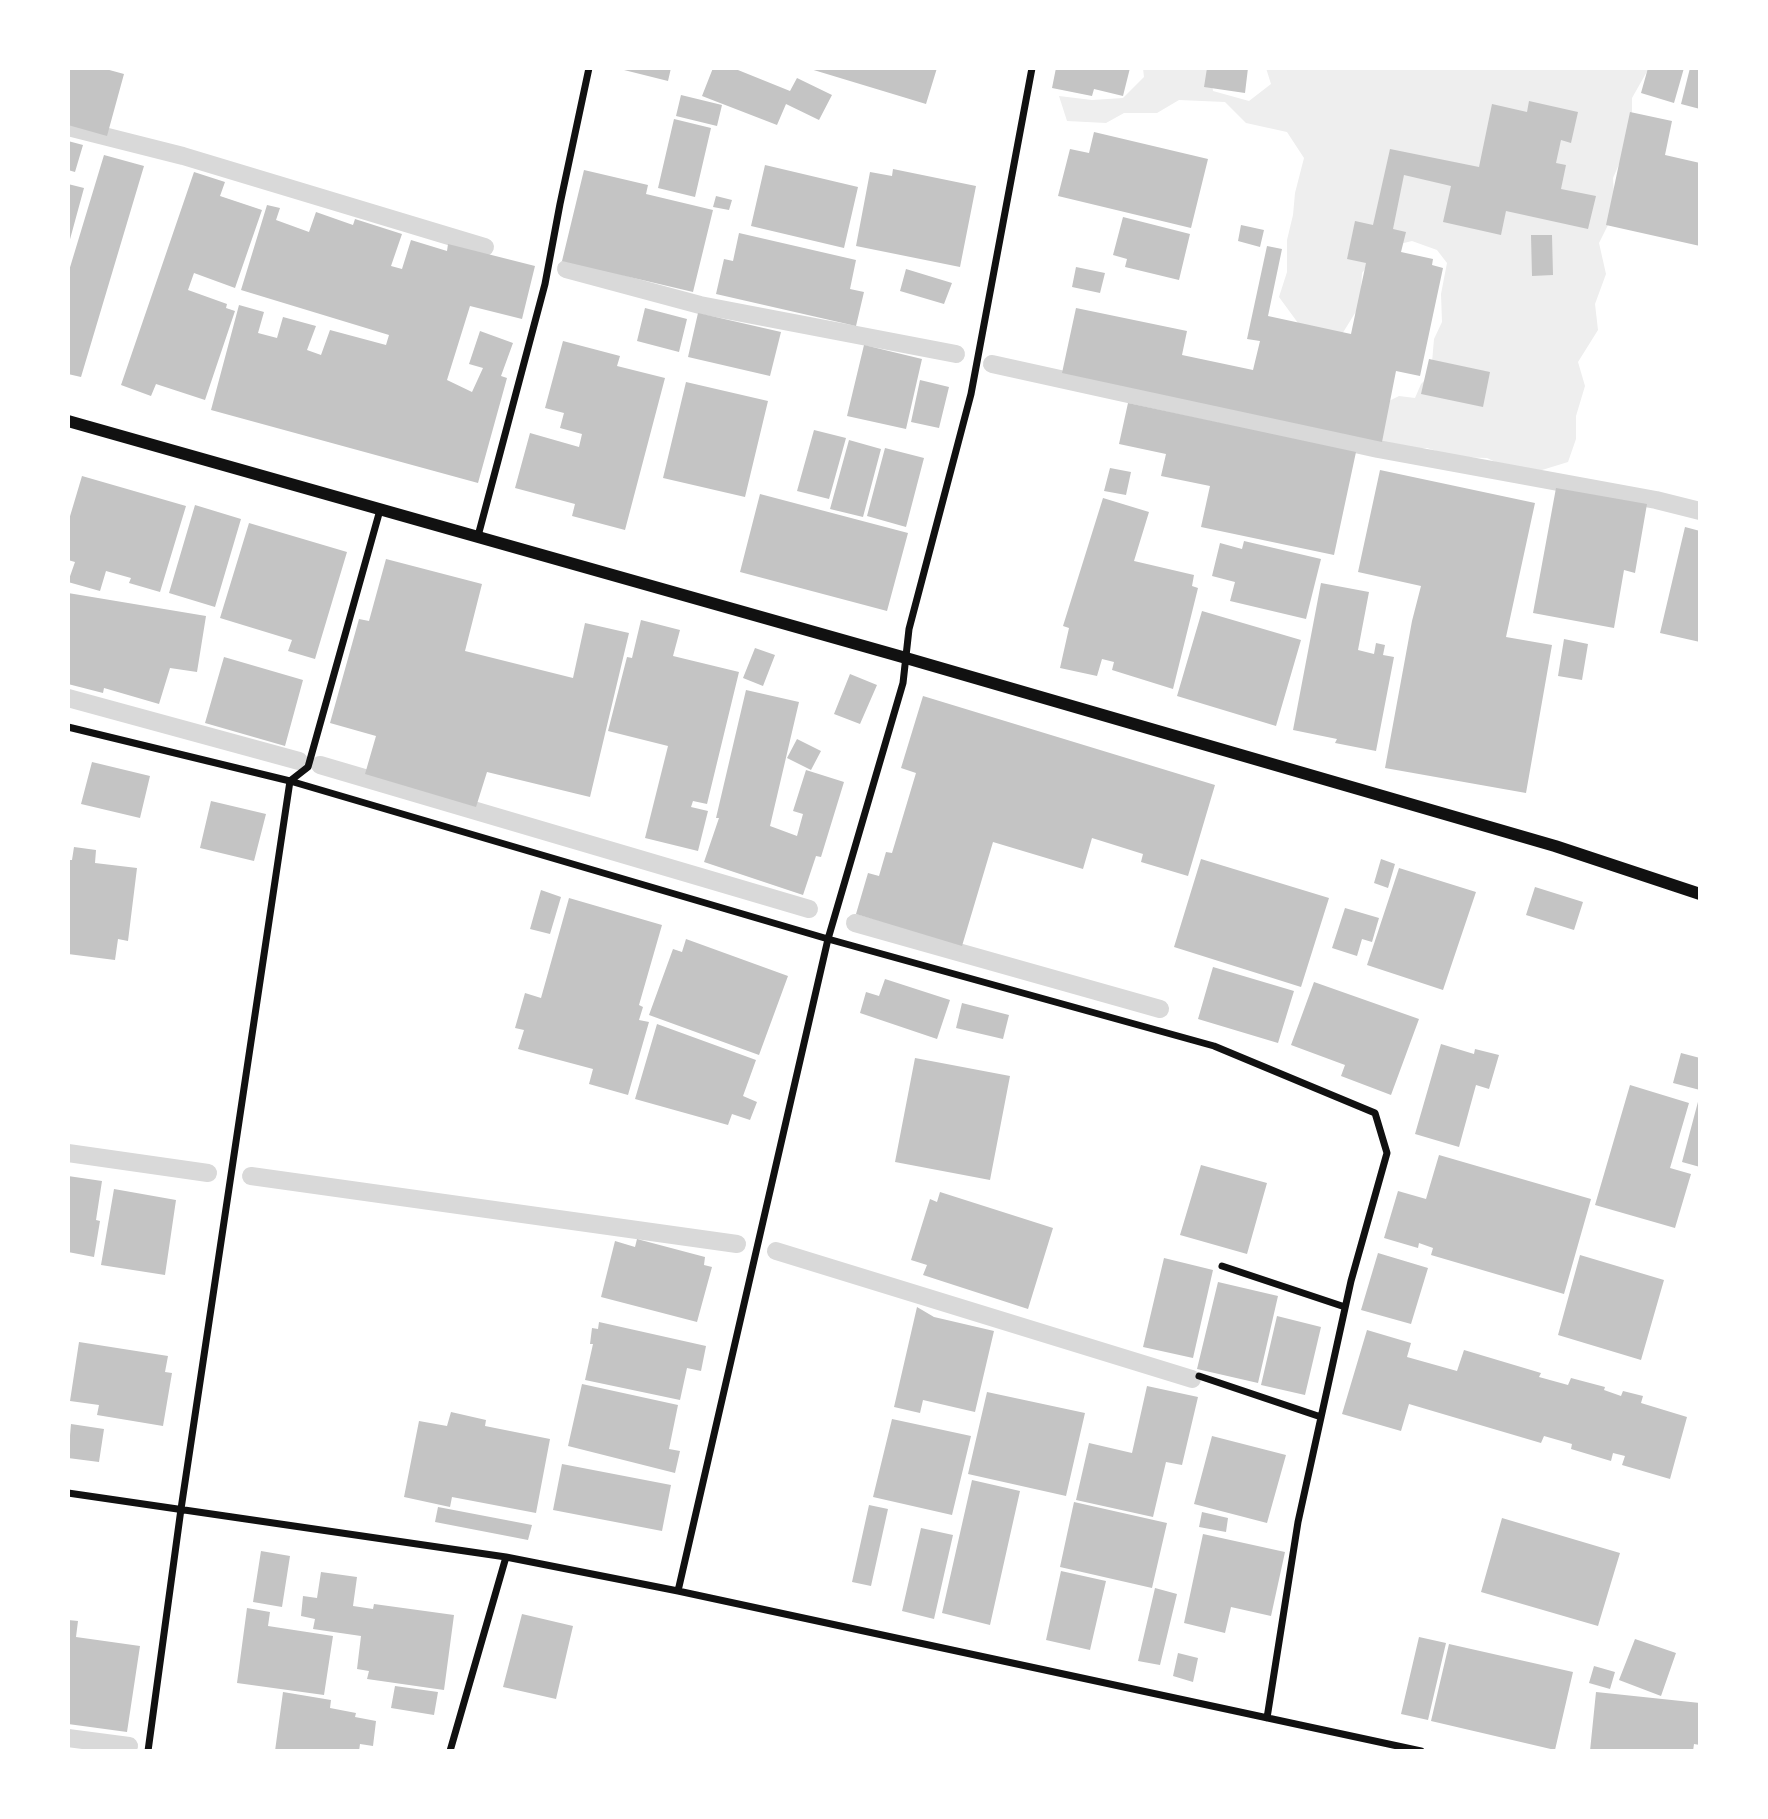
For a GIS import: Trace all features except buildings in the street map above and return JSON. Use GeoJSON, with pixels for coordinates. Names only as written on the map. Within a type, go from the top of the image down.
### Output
{"type":"FeatureCollection","features":[{"type":"Feature","properties":{"kind":"street"},"geometry":{"type":"LineString","coordinates":[[478,536],[545,284],[589,68]]}},
{"type":"Feature","properties":{"kind":"street"},"geometry":{"type":"LineString","coordinates":[[678,1591],[828,939],[903,683],[909,629],[971,394],[1032,68]]}},
{"type":"Feature","properties":{"kind":"street"},"geometry":{"type":"LineString","coordinates":[[68,421],[906,658],[1555,846],[1700,894]]}},
{"type":"Feature","properties":{"kind":"street"},"geometry":{"type":"LineString","coordinates":[[148,1751],[181,1509],[290,782],[307,767],[380,510]]}},
{"type":"Feature","properties":{"kind":"street"},"geometry":{"type":"LineString","coordinates":[[68,727],[290,782],[828,939],[1214,1046],[1375,1113],[1387,1153],[1345,1307],[1297,1522],[1266,1718]]}},
{"type":"Feature","properties":{"kind":"street"},"geometry":{"type":"LineString","coordinates":[[1222,1266],[1345,1307]]}},
{"type":"Feature","properties":{"kind":"street"},"geometry":{"type":"LineString","coordinates":[[1199,1376],[1321,1417]]}},
{"type":"Feature","properties":{"kind":"street"},"geometry":{"type":"LineString","coordinates":[[68,1493],[506,1557],[678,1591],[1421,1751]]}},
{"type":"Feature","properties":{"kind":"street"},"geometry":{"type":"LineString","coordinates":[[450,1751],[506,1557]]}},
{"type":"Feature","properties":{"kind":"shaded area"},"geometry":{"type":"Polygon","coordinates":[[[1143,68],[1210,68],[1213,91],[1249,101],[1271,84],[1266,68],[1649,68],[1632,98],[1632,135],[1613,178],[1615,211],[1599,243],[1606,274],[1595,304],[1598,330],[1578,362],[1585,386],[1576,416],[1576,439],[1568,462],[1542,470],[1517,472],[1487,458],[1455,457],[1427,448],[1394,450],[1378,437],[1385,403],[1399,396],[1415,398],[1421,384],[1431,374],[1434,339],[1442,322],[1441,294],[1447,263],[1437,250],[1412,241],[1379,249],[1362,273],[1360,305],[1339,339],[1298,323],[1279,297],[1287,272],[1287,240],[1304,158],[1287,132],[1246,123],[1225,102],[1179,100],[1157,113],[1124,113],[1106,123],[1067,121],[1059,96],[1092,100],[1123,98],[1144,77],[1143,68]]]}},
{"type":"Feature","properties":{"kind":"waterway"},"geometry":{"type":"LineString","coordinates":[[68,127],[183,156],[485,247]]}},
{"type":"Feature","properties":{"kind":"waterway"},"geometry":{"type":"LineString","coordinates":[[566,269],[700,305],[956,354]]}},
{"type":"Feature","properties":{"kind":"waterway"},"geometry":{"type":"LineString","coordinates":[[992,364],[1378,449],[1656,500],[1700,511]]}},
{"type":"Feature","properties":{"kind":"waterway"},"geometry":{"type":"LineString","coordinates":[[68,698],[299,761]]}},
{"type":"Feature","properties":{"kind":"waterway"},"geometry":{"type":"LineString","coordinates":[[320,765],[809,909]]}},
{"type":"Feature","properties":{"kind":"waterway"},"geometry":{"type":"LineString","coordinates":[[855,923],[1160,1009]]}},
{"type":"Feature","properties":{"kind":"waterway"},"geometry":{"type":"LineString","coordinates":[[68,1153],[208,1173]]}},
{"type":"Feature","properties":{"kind":"waterway"},"geometry":{"type":"LineString","coordinates":[[251,1176],[737,1244]]}},
{"type":"Feature","properties":{"kind":"waterway"},"geometry":{"type":"LineString","coordinates":[[776,1251],[1192,1379]]}},
{"type":"Feature","properties":{"kind":"waterway"},"geometry":{"type":"LineString","coordinates":[[68,1738],[129,1746]]}}]}
